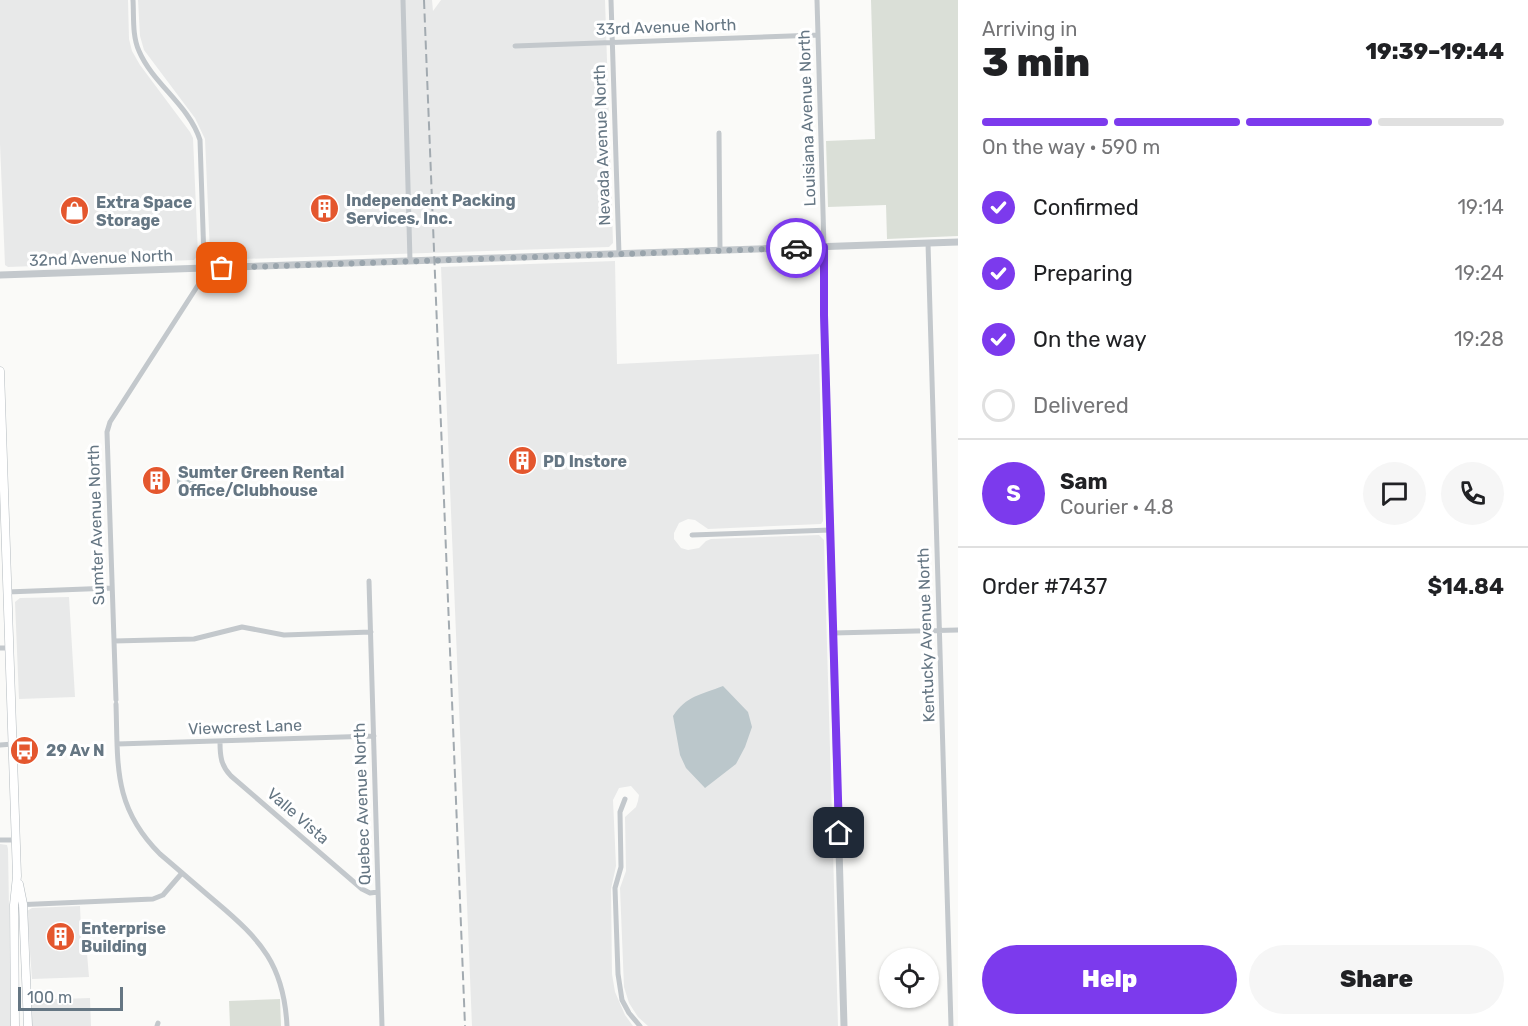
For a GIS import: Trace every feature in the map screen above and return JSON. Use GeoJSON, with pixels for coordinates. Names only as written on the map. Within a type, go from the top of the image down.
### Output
{"type":"FeatureCollection","features":[{"type":"Feature","properties":{"kind":"main road"},"geometry":{"type":"LineString","coordinates":[[0,371],[17,876],[14,905],[15,1026]]}},
{"type":"Feature","properties":{"kind":"main road"},"geometry":{"type":"LineString","coordinates":[[17,876],[23,904],[28,1026]]}},
{"type":"Feature","properties":{"kind":"street"},"geometry":{"type":"LineString","coordinates":[[133,0],[134,34],[139,52],[193,123],[200,140],[203,268]]}},
{"type":"Feature","properties":{"kind":"street"},"geometry":{"type":"LineString","coordinates":[[402,0],[410,261]]}},
{"type":"Feature","properties":{"kind":"street","name":"Nevada Avenue North"},"geometry":{"type":"LineString","coordinates":[[611,0],[619,254]]}},
{"type":"Feature","properties":{"kind":"street","name":"Louisiana Avenue North"},"geometry":{"type":"LineString","coordinates":[[817,0],[844,1026]]}},
{"type":"Feature","properties":{"kind":"street","name":"33rd Avenue North"},"geometry":{"type":"LineString","coordinates":[[515,46],[818,35]]}},
{"type":"Feature","properties":{"kind":"street"},"geometry":{"type":"LineString","coordinates":[[719,134],[720,251]]}},
{"type":"Feature","properties":{"kind":"street","name":"32nd Avenue North"},"geometry":{"type":"LineString","coordinates":[[0,275],[958,242]]}},
{"type":"Feature","properties":{"kind":"street","name":"Kentucky Avenue North"},"geometry":{"type":"LineString","coordinates":[[928,243],[951,1026]]}},
{"type":"Feature","properties":{"kind":"street","name":"Sumter Avenue North"},"geometry":{"type":"LineString","coordinates":[[203,268],[202,279],[110,422],[107,432],[120,788],[135,825],[146,840],[250,931],[265,950],[280,982],[287,1026]]}},
{"type":"Feature","properties":{"kind":"street"},"geometry":{"type":"LineString","coordinates":[[692,535],[830,530]]}},
{"type":"Feature","properties":{"kind":"street","name":"Quebec Avenue North"},"geometry":{"type":"LineString","coordinates":[[369,581],[382,1026]]}},
{"type":"Feature","properties":{"kind":"street"},"geometry":{"type":"LineString","coordinates":[[8,592],[112,588]]}},
{"type":"Feature","properties":{"kind":"street"},"geometry":{"type":"LineString","coordinates":[[114,641],[194,639],[242,627],[284,635],[371,632]]}},
{"type":"Feature","properties":{"kind":"street"},"geometry":{"type":"LineString","coordinates":[[833,633],[958,630]]}},
{"type":"Feature","properties":{"kind":"street"},"geometry":{"type":"LineString","coordinates":[[0,648],[9,648]]}},
{"type":"Feature","properties":{"kind":"street","name":"Viewcrest Lane"},"geometry":{"type":"LineString","coordinates":[[117,744],[374,736]]}},
{"type":"Feature","properties":{"kind":"street","name":"Valle Vista"},"geometry":{"type":"LineString","coordinates":[[220,742],[222,763],[231,776],[362,889],[370,893],[378,892]]}},
{"type":"Feature","properties":{"kind":"street"},"geometry":{"type":"LineString","coordinates":[[0,745],[13,744]]}},
{"type":"Feature","properties":{"kind":"street"},"geometry":{"type":"LineString","coordinates":[[625,799],[620,812],[621,867],[615,888],[616,956],[622,1000],[640,1026]]}},
{"type":"Feature","properties":{"kind":"street"},"geometry":{"type":"LineString","coordinates":[[0,840],[16,840]]}},
{"type":"Feature","properties":{"kind":"street"},"geometry":{"type":"LineString","coordinates":[[14,905],[153,899],[163,895],[182,873]]}},
{"type":"Feature","properties":{"kind":"shaded area"},"geometry":{"type":"Polygon","coordinates":[[[0,0],[128,0],[129,39],[132,51],[193,138],[198,255],[194,260],[8,267],[5,265],[0,144],[0,0]]]}},
{"type":"Feature","properties":{"kind":"shaded area"},"geometry":{"type":"Polygon","coordinates":[[[138,0],[432,0],[433,11],[441,0],[605,0],[613,243],[609,247],[214,260],[210,253],[205,139],[195,118],[144,50],[140,36],[138,0]]]}},
{"type":"Feature","properties":{"kind":"shaded area"},"geometry":{"type":"Polygon","coordinates":[[[871,0],[958,0],[958,236],[887,239],[886,205],[828,207],[826,141],[875,139],[871,0]]]}},
{"type":"Feature","properties":{"kind":"shaded area"},"geometry":{"type":"Polygon","coordinates":[[[615,261],[617,364],[819,354],[823,521],[821,524],[708,529],[695,520],[688,519],[679,523],[674,539],[681,548],[688,550],[699,548],[711,539],[819,535],[824,540],[838,1026],[648,1026],[638,1017],[629,1003],[624,987],[620,888],[626,871],[625,817],[636,807],[639,795],[631,786],[619,788],[613,800],[616,866],[611,889],[612,974],[615,992],[625,1015],[633,1026],[472,1026],[441,267],[615,261]]]}},
{"type":"Feature","properties":{"kind":"shaded area"},"geometry":{"type":"Polygon","coordinates":[[[188,470],[193,471],[197,478],[196,486],[192,489],[177,484],[177,477],[183,476],[188,470]]]}},
{"type":"Feature","properties":{"kind":"shaded area"},"geometry":{"type":"Polygon","coordinates":[[[69,597],[75,697],[19,699],[15,602],[20,598],[69,597]]]}},
{"type":"Feature","properties":{"kind":"shaded area"},"geometry":{"type":"Polygon","coordinates":[[[723,686],[748,712],[752,727],[736,764],[705,788],[686,768],[680,755],[673,716],[689,700],[723,686]]]}},
{"type":"Feature","properties":{"kind":"shaded area"},"geometry":{"type":"Polygon","coordinates":[[[0,844],[7,845],[8,849],[11,1026],[0,1026],[0,844]]]}},
{"type":"Feature","properties":{"kind":"shaded area"},"geometry":{"type":"Polygon","coordinates":[[[80,906],[82,954],[87,954],[89,977],[32,979],[27,911],[32,908],[80,906]]]}},
{"type":"Feature","properties":{"kind":"shaded area"},"geometry":{"type":"Polygon","coordinates":[[[90,998],[91,1026],[32,1026],[31,1000],[90,998]]]}},
{"type":"Feature","properties":{"kind":"shaded area"},"geometry":{"type":"Polygon","coordinates":[[[280,999],[281,1026],[230,1026],[229,1001],[280,999]]]}},
{"type":"Feature","properties":{"kind":"railway"},"geometry":{"type":"LineString","coordinates":[[424,0],[465,1026]]}},
{"type":"Feature","properties":{"kind":"way so far"},"geometry":{"type":"LineString","coordinates":[[222,268],[796,248]]}},
{"type":"Feature","properties":{"kind":"place","name":"Independent Packing Services, Inc."},"geometry":{"type":"Point","coordinates":[325,209]}},
{"type":"Feature","properties":{"kind":"place","name":"Extra Space Storage"},"geometry":{"type":"Point","coordinates":[75,211]}},
{"type":"Feature","properties":{"kind":"place","name":"PD Instore"},"geometry":{"type":"Point","coordinates":[522,461]}},
{"type":"Feature","properties":{"kind":"place","name":"Sumter Green Rental Office/Clubhouse"},"geometry":{"type":"Point","coordinates":[157,481]}},
{"type":"Feature","properties":{"kind":"place","name":"29 Av N"},"geometry":{"type":"Point","coordinates":[25,750]}},
{"type":"Feature","properties":{"kind":"place","name":"Enterprise Building"},"geometry":{"type":"Point","coordinates":[60,937]}},
{"type":"Feature","properties":{"kind":"route"},"geometry":{"type":"LineString","coordinates":[[796,248],[824,247],[822,253],[839,833]]}}]}
